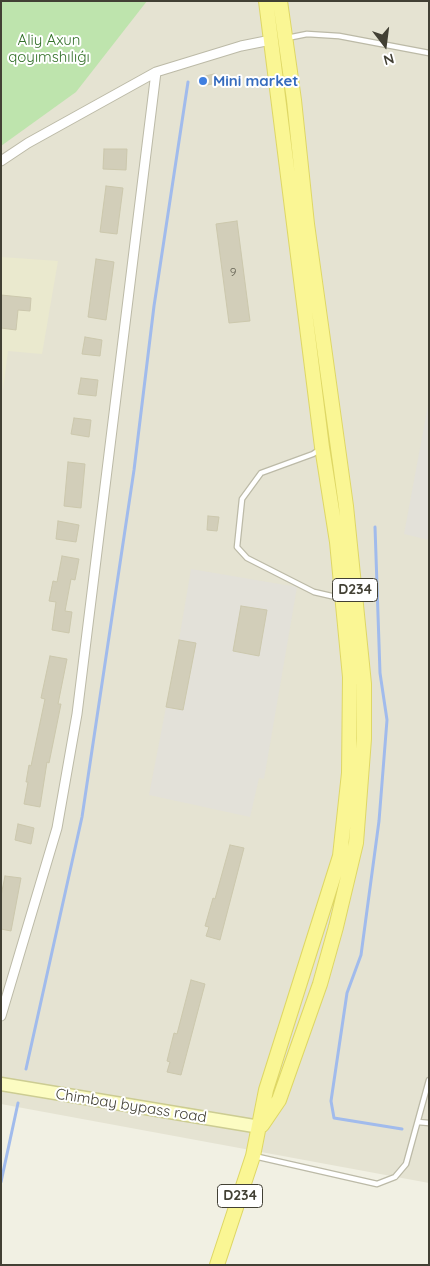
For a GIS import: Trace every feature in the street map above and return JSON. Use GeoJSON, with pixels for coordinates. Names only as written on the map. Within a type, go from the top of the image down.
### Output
{"type":"FeatureCollection","features":[{"type":"Feature","properties":{"kind":"main road","name":"D234"},"geometry":{"type":"LineString","coordinates":[[260,1127],[279,1100],[320,984],[336,927],[356,843],[362,789],[364,739],[364,684],[346,506],[278,39],[266,1]]}},
{"type":"Feature","properties":{"kind":"main road","name":"D234"},"geometry":{"type":"LineString","coordinates":[[217,1265],[253,1156],[266,1090],[340,856],[349,773],[351,731],[350,677],[337,542],[322,447],[278,39],[280,1]]}},
{"type":"Feature","properties":{"kind":"main road","name":"Chimbay bypass road"},"geometry":{"type":"LineString","coordinates":[[1,1084],[260,1127]]}},
{"type":"Feature","properties":{"kind":"street"},"geometry":{"type":"LineString","coordinates":[[1,161],[28,143],[156,72],[240,46],[278,39]]}},
{"type":"Feature","properties":{"kind":"street"},"geometry":{"type":"LineString","coordinates":[[1,1016],[57,828],[77,714],[156,72]]}},
{"type":"Feature","properties":{"kind":"lane"},"geometry":{"type":"LineString","coordinates":[[278,39],[307,34],[339,36],[429,53]]}},
{"type":"Feature","properties":{"kind":"lane"},"geometry":{"type":"LineString","coordinates":[[322,447],[313,454],[261,473],[242,499],[237,547],[247,558],[314,592],[341,598]]}},
{"type":"Feature","properties":{"kind":"lane"},"geometry":{"type":"LineString","coordinates":[[253,1156],[377,1184],[395,1177],[406,1164],[429,1080]]}},
{"type":"Feature","properties":{"kind":"lane"},"geometry":{"type":"LineString","coordinates":[[418,1122],[429,1123]]}},
{"type":"Feature","properties":{"kind":"shaded area"},"geometry":{"type":"Polygon","coordinates":[[[1,1],[429,1],[429,1183],[1,1104],[1,1]]]}},
{"type":"Feature","properties":{"kind":"shaded area"},"geometry":{"type":"Polygon","coordinates":[[[1,257],[58,261],[42,354],[8,351],[3,390],[1,257]]]}},
{"type":"Feature","properties":{"kind":"shaded area"},"geometry":{"type":"Polygon","coordinates":[[[429,400],[429,540],[404,534],[429,400]]]}},
{"type":"Feature","properties":{"kind":"shaded area"},"geometry":{"type":"Polygon","coordinates":[[[191,569],[297,587],[264,779],[259,778],[250,817],[149,795],[166,707],[183,710],[196,644],[179,640],[191,569]]]}},
{"type":"Feature","properties":{"kind":"green space","name":"Aliy Axun qoyımshılıǵı"},"geometry":{"type":"Polygon","coordinates":[[[1,1],[147,1],[76,92],[1,146],[1,1]]]}},
{"type":"Feature","properties":{"kind":"building"},"geometry":{"type":"Polygon","coordinates":[[[214,74],[216,83],[203,86],[201,77],[214,74]]]}},
{"type":"Feature","properties":{"kind":"building"},"geometry":{"type":"Polygon","coordinates":[[[104,149],[127,149],[126,170],[103,169],[104,149]]]}},
{"type":"Feature","properties":{"kind":"building"},"geometry":{"type":"Polygon","coordinates":[[[106,186],[123,188],[117,234],[100,232],[106,186]]]}},
{"type":"Feature","properties":{"kind":"building"},"geometry":{"type":"Polygon","coordinates":[[[237,221],[250,321],[229,323],[216,224],[237,221]]]}},
{"type":"Feature","properties":{"kind":"building"},"geometry":{"type":"Polygon","coordinates":[[[96,259],[114,262],[106,320],[88,317],[96,259]]]}},
{"type":"Feature","properties":{"kind":"building"},"geometry":{"type":"Polygon","coordinates":[[[1,295],[31,298],[30,311],[18,310],[16,330],[1,328],[1,295]]]}},
{"type":"Feature","properties":{"kind":"building"},"geometry":{"type":"Polygon","coordinates":[[[85,337],[102,340],[100,356],[82,354],[85,337]]]}},
{"type":"Feature","properties":{"kind":"building"},"geometry":{"type":"Polygon","coordinates":[[[81,378],[98,380],[96,396],[78,394],[81,378]]]}},
{"type":"Feature","properties":{"kind":"building"},"geometry":{"type":"Polygon","coordinates":[[[74,418],[91,420],[89,437],[71,434],[74,418]]]}},
{"type":"Feature","properties":{"kind":"building"},"geometry":{"type":"Polygon","coordinates":[[[68,462],[85,464],[81,508],[64,506],[68,462]]]}},
{"type":"Feature","properties":{"kind":"building"},"geometry":{"type":"Polygon","coordinates":[[[208,516],[219,517],[217,531],[207,530],[208,516]]]}},
{"type":"Feature","properties":{"kind":"building"},"geometry":{"type":"Polygon","coordinates":[[[58,521],[79,525],[76,542],[56,539],[58,521]]]}},
{"type":"Feature","properties":{"kind":"building"},"geometry":{"type":"Polygon","coordinates":[[[62,556],[79,559],[75,580],[71,579],[65,611],[72,612],[69,633],[52,630],[56,602],[49,601],[53,581],[57,582],[62,556]]]}},
{"type":"Feature","properties":{"kind":"building"},"geometry":{"type":"Polygon","coordinates":[[[241,606],[267,610],[259,656],[233,651],[241,606]]]}},
{"type":"Feature","properties":{"kind":"building"},"geometry":{"type":"Polygon","coordinates":[[[179,640],[196,643],[183,710],[166,707],[179,640]]]}},
{"type":"Feature","properties":{"kind":"building"},"geometry":{"type":"Polygon","coordinates":[[[50,656],[67,659],[58,704],[61,704],[49,763],[47,762],[40,807],[24,804],[29,765],[31,766],[45,699],[41,698],[50,656]]]}},
{"type":"Feature","properties":{"kind":"building"},"geometry":{"type":"Polygon","coordinates":[[[18,824],[34,828],[31,844],[15,840],[18,824]]]}},
{"type":"Feature","properties":{"kind":"building"},"geometry":{"type":"Polygon","coordinates":[[[230,845],[244,848],[220,940],[206,936],[209,927],[205,926],[213,898],[215,899],[230,845]]]}},
{"type":"Feature","properties":{"kind":"building"},"geometry":{"type":"Polygon","coordinates":[[[5,876],[21,878],[11,931],[1,929],[1,896],[5,876]]]}},
{"type":"Feature","properties":{"kind":"building"},"geometry":{"type":"Polygon","coordinates":[[[191,980],[205,984],[181,1075],[167,1072],[170,1062],[167,1061],[174,1033],[177,1034],[191,980]]]}},
{"type":"Feature","properties":{"kind":"waterway"},"geometry":{"type":"LineString","coordinates":[[26,1069],[82,817],[134,470],[154,306],[188,82]]}},
{"type":"Feature","properties":{"kind":"waterway"},"geometry":{"type":"LineString","coordinates":[[375,527],[380,673],[387,720],[379,821],[361,955],[347,993],[331,1101],[334,1118],[402,1129]]}},
{"type":"Feature","properties":{"kind":"waterway"},"geometry":{"type":"LineString","coordinates":[[1,1182],[18,1103]]}},
{"type":"Feature","properties":{"kind":"place","name":"Mini market"},"geometry":{"type":"Point","coordinates":[203,81]}}]}
